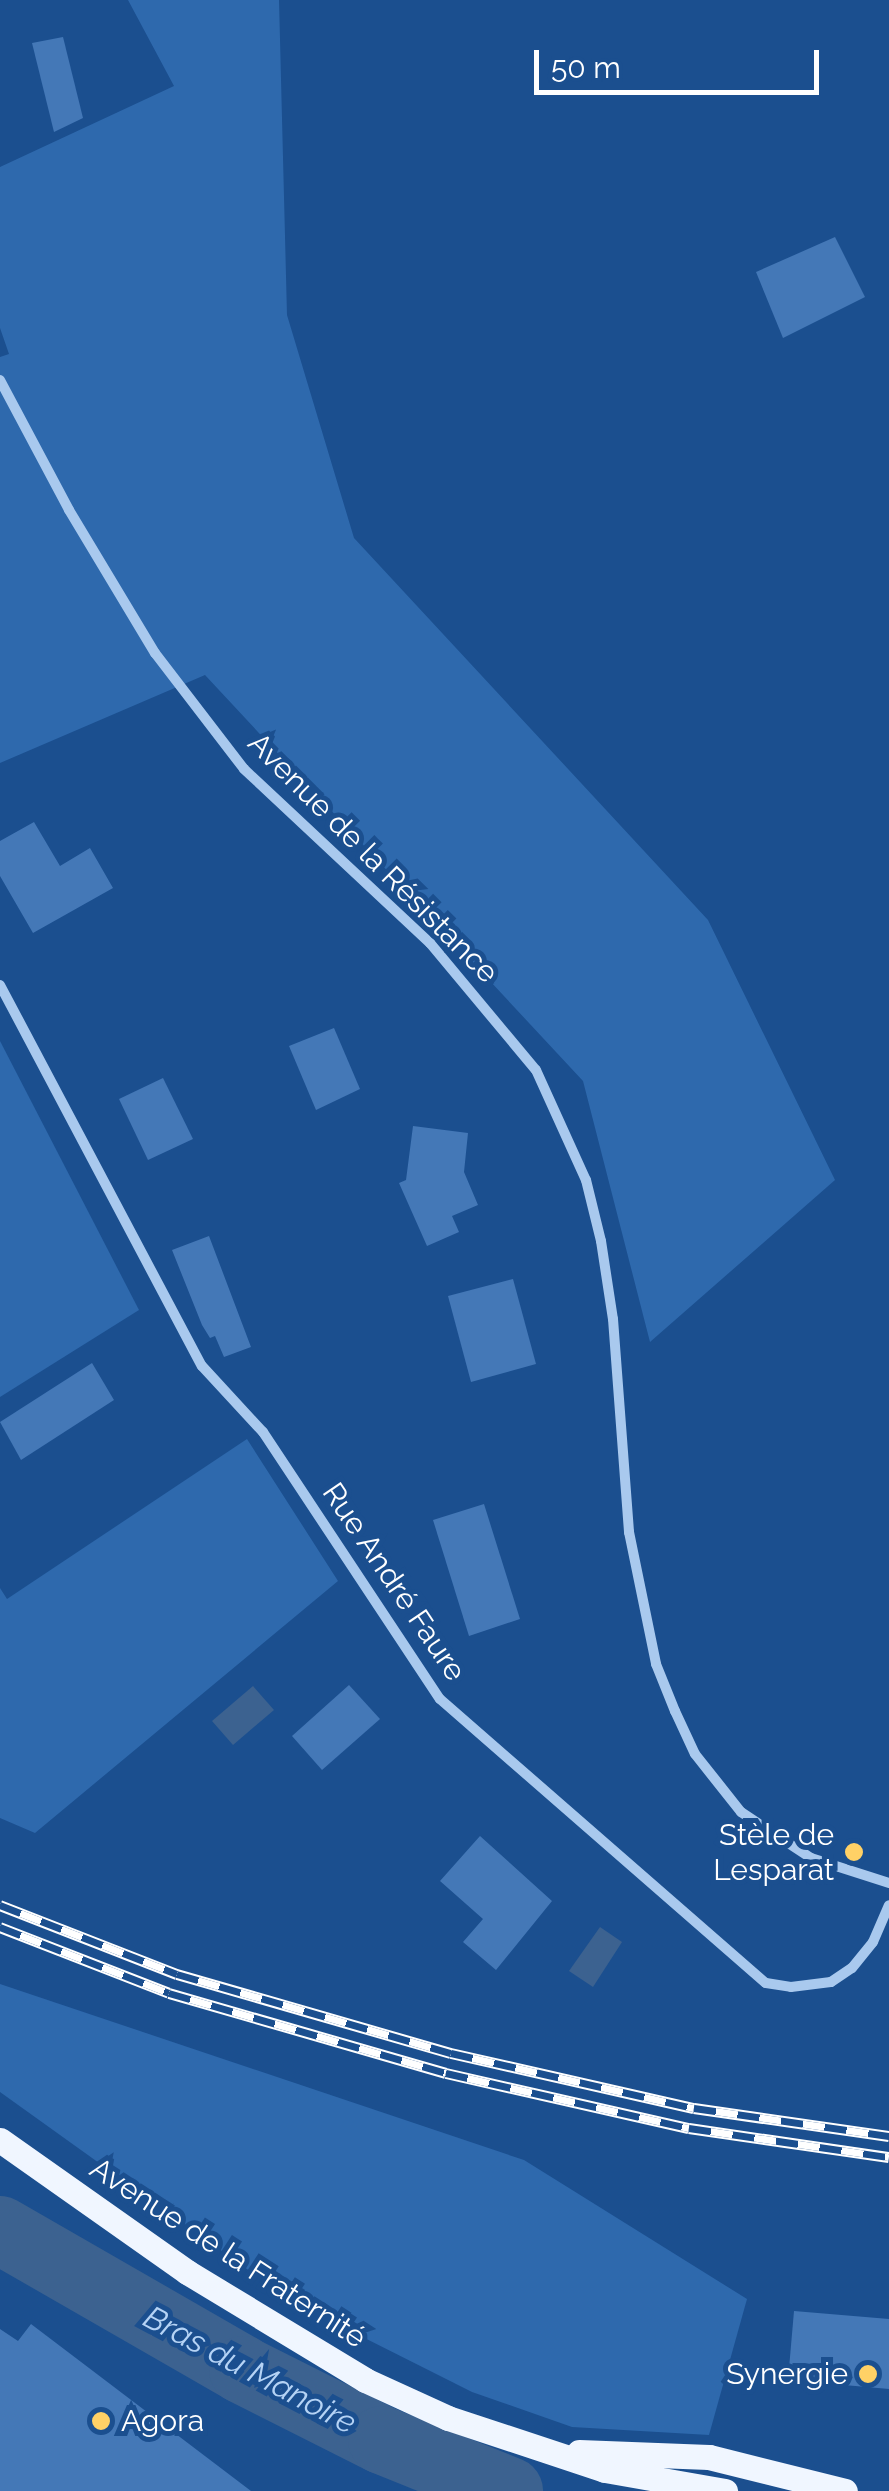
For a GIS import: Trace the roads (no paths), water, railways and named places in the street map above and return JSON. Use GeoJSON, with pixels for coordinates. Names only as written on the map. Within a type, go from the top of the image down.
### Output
{"type":"FeatureCollection","features":[{"type":"Feature","properties":{"kind":"main road","name":"Avenue de la Fraternité"},"geometry":{"type":"LineString","coordinates":[[0,2140],[186,2272],[296,2342],[365,2380],[448,2418],[539,2450],[605,2470],[725,2491]]}},
{"type":"Feature","properties":{"kind":"main road","name":"Avenue de la Fraternité"},"geometry":{"type":"LineString","coordinates":[[539,2450],[709,2457],[787,2484],[846,2491]]}},
{"type":"Feature","properties":{"kind":"street","name":"Avenue de la Résistance"},"geometry":{"type":"LineString","coordinates":[[0,380],[70,510],[155,653],[244,769],[430,943],[536,1070],[586,1180],[601,1241],[614,1319],[629,1532],[656,1664],[675,1710],[695,1754],[741,1812],[811,1858],[889,1882]]}},
{"type":"Feature","properties":{"kind":"street","name":"Rue André Faure"},"geometry":{"type":"LineString","coordinates":[[0,985],[10,996],[127,1231],[202,1366],[263,1432],[440,1698],[766,1983],[812,1986],[842,1975],[873,1942],[889,1905]]}},
{"type":"Feature","properties":{"kind":"waterway","name":"Bras du Manoire"},"geometry":{"type":"LineString","coordinates":[[0,2230],[243,2370],[382,2440],[509,2491]]}},
{"type":"Feature","properties":{"kind":"railway"},"geometry":{"type":"LineString","coordinates":[[0,1905],[177,1974],[451,2053],[694,2108],[889,2136]]}},
{"type":"Feature","properties":{"kind":"railway"},"geometry":{"type":"LineString","coordinates":[[0,1927],[169,1993],[446,2073],[689,2128],[889,2157]]}},
{"type":"Feature","properties":{"kind":"place","name":"Stèle de Lesparat"},"geometry":{"type":"Point","coordinates":[854,1852]}},
{"type":"Feature","properties":{"kind":"place","name":"Synergie"},"geometry":{"type":"Point","coordinates":[868,2374]}},
{"type":"Feature","properties":{"kind":"place","name":"Agora"},"geometry":{"type":"Point","coordinates":[101,2421]}}]}
